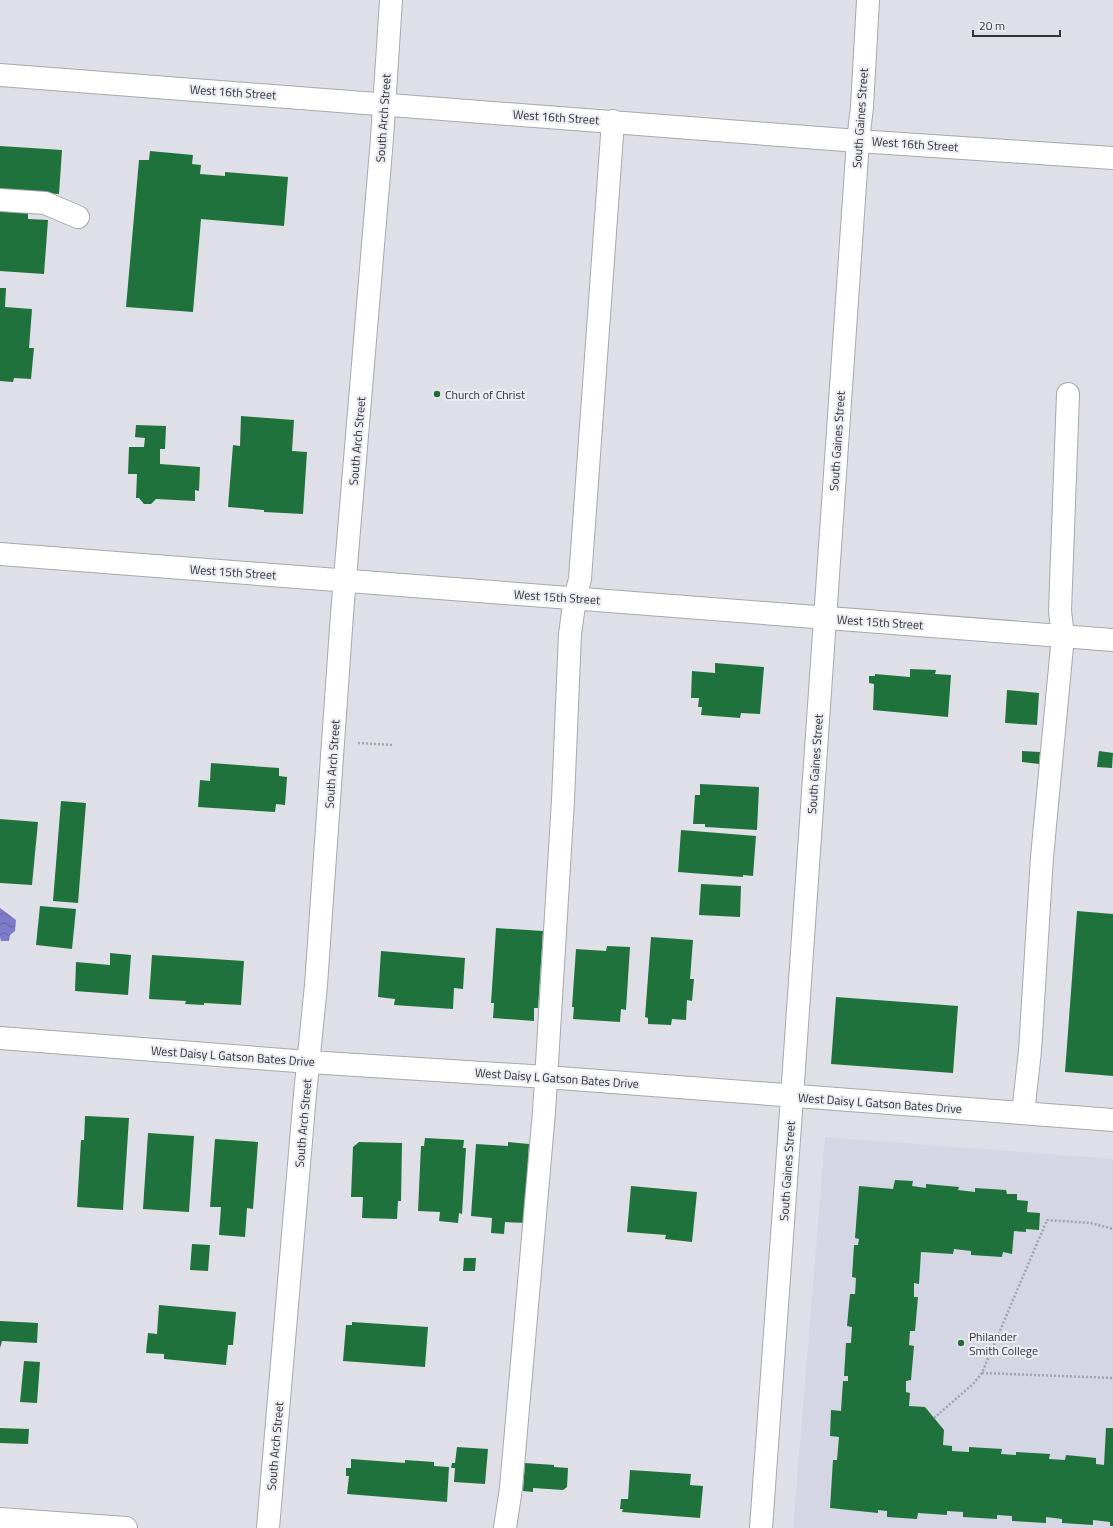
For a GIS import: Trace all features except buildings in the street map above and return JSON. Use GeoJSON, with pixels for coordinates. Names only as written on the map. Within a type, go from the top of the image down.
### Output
{"type":"FeatureCollection","features":[{"type":"Feature","properties":{"kind":"street","name":"South Arch Street"},"geometry":{"type":"LineString","coordinates":[[268,1528],[309,1062],[345,580],[382,146],[391,0]]}},
{"type":"Feature","properties":{"kind":"street","name":"South Gaines Street"},"geometry":{"type":"LineString","coordinates":[[761,1528],[858,141],[862,107],[868,0]]}},
{"type":"Feature","properties":{"kind":"street","name":"West 16th Street"},"geometry":{"type":"LineString","coordinates":[[0,74],[858,141],[1113,158]]}},
{"type":"Feature","properties":{"kind":"street"},"geometry":{"type":"LineString","coordinates":[[505,1528],[511,1488],[546,1077],[563,800],[570,634],[575,598],[580,579],[613,121]]}},
{"type":"Feature","properties":{"kind":"street"},"geometry":{"type":"LineString","coordinates":[[0,200],[45,203],[78,217]]}},
{"type":"Feature","properties":{"kind":"street"},"geometry":{"type":"LineString","coordinates":[[1023,1113],[1030,1051],[1042,857],[1063,636],[1060,611],[1068,394]]}},
{"type":"Feature","properties":{"kind":"street","name":"West 15th Street"},"geometry":{"type":"LineString","coordinates":[[0,554],[1113,640]]}},
{"type":"Feature","properties":{"kind":"street","name":"West Daisy L Gatson Bates Drive"},"geometry":{"type":"LineString","coordinates":[[0,1038],[309,1062],[546,1077],[792,1097],[1113,1120]]}},
{"type":"Feature","properties":{"kind":"street"},"geometry":{"type":"LineString","coordinates":[[0,1519],[126,1528]]}},
{"type":"Feature","properties":{"kind":"path"},"geometry":{"type":"LineString","coordinates":[[334,742],[394,745]]}},
{"type":"Feature","properties":{"kind":"path"},"geometry":{"type":"LineString","coordinates":[[934,1418],[973,1384],[982,1373],[1047,1220],[1091,1223],[1113,1229]]}},
{"type":"Feature","properties":{"kind":"path"},"geometry":{"type":"LineString","coordinates":[[982,1373],[1113,1378]]}},
{"type":"Feature","properties":{"kind":"shaded area","name":"Philander Smith College"},"geometry":{"type":"Polygon","coordinates":[[[825,1137],[1113,1159],[1113,1528],[793,1528],[825,1137]]]}},
{"type":"Feature","properties":{"kind":"water"},"geometry":{"type":"Polygon","coordinates":[[[0,908],[16,920],[15,931],[10,935],[9,941],[1,941],[0,908]]]}},
{"type":"Feature","properties":{"kind":"place","name":"Church of Christ"},"geometry":{"type":"Point","coordinates":[437,394]}},
{"type":"Feature","properties":{"kind":"place","name":"Philander Smith College"},"geometry":{"type":"Point","coordinates":[961,1343]}}]}
